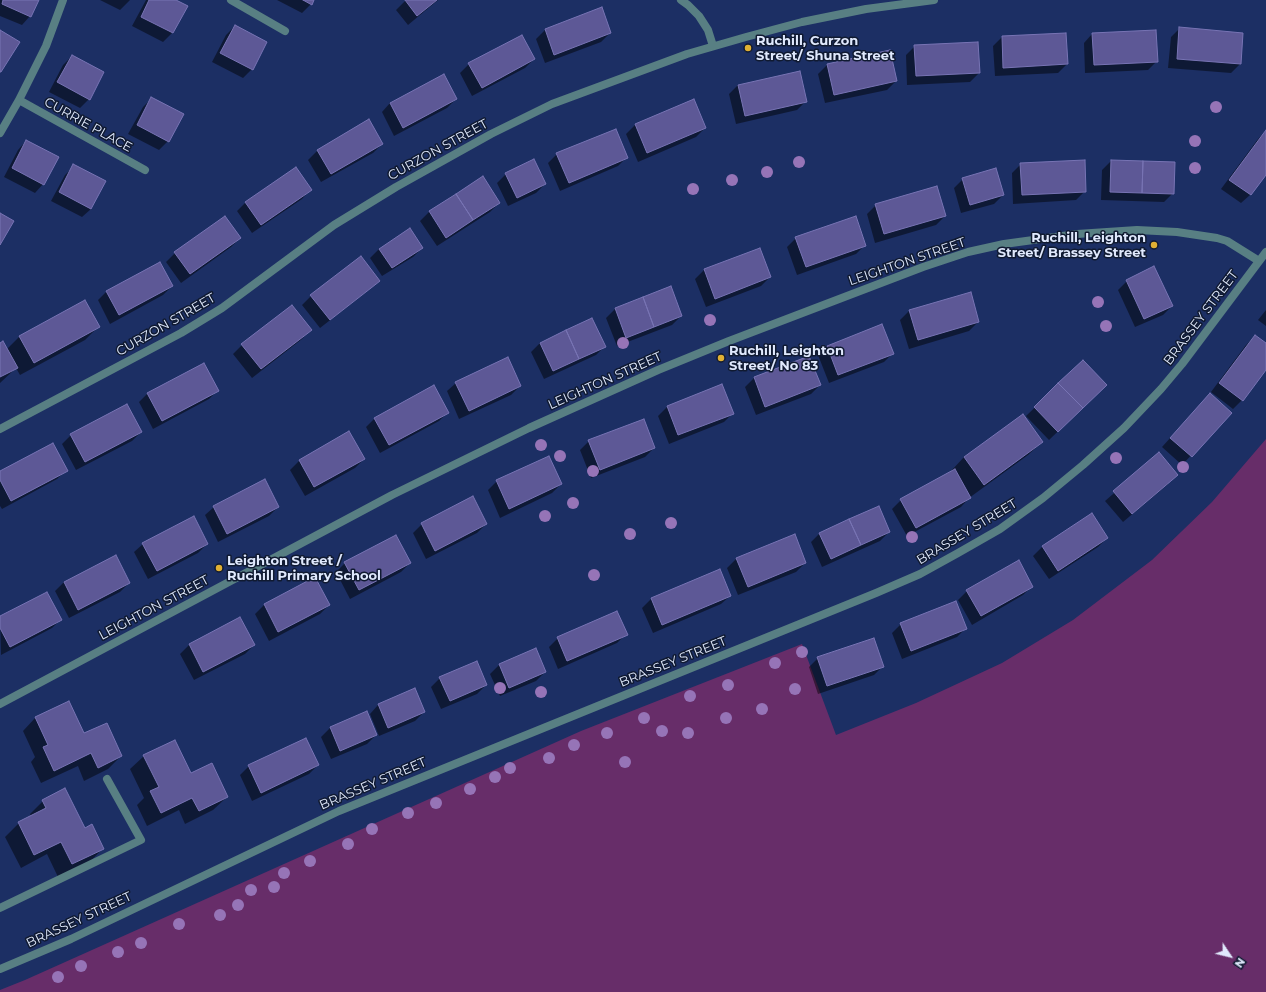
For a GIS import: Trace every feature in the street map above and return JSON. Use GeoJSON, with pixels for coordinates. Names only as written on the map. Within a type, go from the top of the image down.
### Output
{"type":"FeatureCollection","features":[{"type":"Feature","properties":{"kind":"street"},"geometry":{"type":"LineString","coordinates":[[0,133],[19,100],[46,46],[63,0]]}},
{"type":"Feature","properties":{"kind":"street"},"geometry":{"type":"LineString","coordinates":[[231,0],[285,31]]}},
{"type":"Feature","properties":{"kind":"street"},"geometry":{"type":"LineString","coordinates":[[681,0],[699,16],[708,30],[713,46]]}},
{"type":"Feature","properties":{"kind":"street","name":"CURZON STREET"},"geometry":{"type":"LineString","coordinates":[[0,429],[182,333],[222,308],[334,225],[396,187],[491,134],[552,104],[713,46],[778,28],[830,16],[891,5],[934,0]]}},
{"type":"Feature","properties":{"kind":"street","name":"CURRIE PLACE"},"geometry":{"type":"LineString","coordinates":[[19,100],[145,170]]}},
{"type":"Feature","properties":{"kind":"street","name":"LEIGHTON STREET"},"geometry":{"type":"LineString","coordinates":[[0,704],[392,495],[530,428],[639,379],[729,341],[923,267],[968,252],[1004,244],[1066,235],[1137,230],[1177,232],[1217,238],[1227,241],[1259,261]]}},
{"type":"Feature","properties":{"kind":"street","name":"BRASSEY STREET"},"geometry":{"type":"LineString","coordinates":[[0,969],[71,938],[339,811],[876,593],[920,574],[946,560],[1000,529],[1021,514],[1073,474],[1114,437],[1148,403],[1178,369],[1266,252]]}},
{"type":"Feature","properties":{"kind":"street"},"geometry":{"type":"LineString","coordinates":[[0,908],[141,840],[107,779]]}},
{"type":"Feature","properties":{"kind":"shaded area"},"geometry":{"type":"Polygon","coordinates":[[[1266,439],[1266,992],[0,992],[0,990],[581,731],[802,644],[836,735],[916,703],[1002,663],[1073,620],[1152,560],[1212,502],[1266,439]]]}},
{"type":"Feature","properties":{"kind":"building"},"geometry":{"type":"Polygon","coordinates":[[[3,0],[39,0],[31,17],[2,4],[3,0]]]}},
{"type":"Feature","properties":{"kind":"building"},"geometry":{"type":"Polygon","coordinates":[[[149,0],[176,0],[188,6],[173,33],[141,17],[149,0]]]}},
{"type":"Feature","properties":{"kind":"building"},"geometry":{"type":"Polygon","coordinates":[[[303,0],[314,0],[312,5],[303,0]]]}},
{"type":"Feature","properties":{"kind":"building"},"geometry":{"type":"Polygon","coordinates":[[[405,0],[437,0],[417,16],[405,0]]]}},
{"type":"Feature","properties":{"kind":"building"},"geometry":{"type":"Polygon","coordinates":[[[602,7],[611,33],[554,55],[545,29],[602,7]]]}},
{"type":"Feature","properties":{"kind":"building"},"geometry":{"type":"Polygon","coordinates":[[[235,25],[267,42],[253,70],[220,53],[235,25]]]}},
{"type":"Feature","properties":{"kind":"building"},"geometry":{"type":"Polygon","coordinates":[[[1179,27],[1243,33],[1241,64],[1177,59],[1179,27]]]}},
{"type":"Feature","properties":{"kind":"building"},"geometry":{"type":"Polygon","coordinates":[[[0,30],[20,42],[1,72],[0,72],[0,30]]]}},
{"type":"Feature","properties":{"kind":"building"},"geometry":{"type":"Polygon","coordinates":[[[1156,30],[1158,62],[1094,65],[1092,33],[1156,30]]]}},
{"type":"Feature","properties":{"kind":"building"},"geometry":{"type":"Polygon","coordinates":[[[1066,33],[1068,64],[1003,68],[1002,36],[1066,33]]]}},
{"type":"Feature","properties":{"kind":"building"},"geometry":{"type":"Polygon","coordinates":[[[522,35],[535,59],[482,88],[468,63],[522,35]]]}},
{"type":"Feature","properties":{"kind":"building"},"geometry":{"type":"Polygon","coordinates":[[[978,42],[980,73],[916,76],[914,45],[978,42]]]}},
{"type":"Feature","properties":{"kind":"building"},"geometry":{"type":"Polygon","coordinates":[[[890,50],[897,81],[834,95],[827,64],[890,50]]]}},
{"type":"Feature","properties":{"kind":"building"},"geometry":{"type":"Polygon","coordinates":[[[72,55],[104,72],[90,100],[57,82],[72,55]]]}},
{"type":"Feature","properties":{"kind":"building"},"geometry":{"type":"Polygon","coordinates":[[[800,71],[807,102],[745,116],[738,85],[800,71]]]}},
{"type":"Feature","properties":{"kind":"building"},"geometry":{"type":"Polygon","coordinates":[[[444,74],[457,99],[403,128],[390,103],[444,74]]]}},
{"type":"Feature","properties":{"kind":"building"},"geometry":{"type":"Polygon","coordinates":[[[151,97],[184,114],[169,142],[137,125],[151,97]]]}},
{"type":"Feature","properties":{"kind":"building"},"geometry":{"type":"Polygon","coordinates":[[[694,99],[706,128],[647,153],[635,124],[694,99]]]}},
{"type":"Feature","properties":{"kind":"building"},"geometry":{"type":"Polygon","coordinates":[[[369,119],[383,144],[331,174],[317,150],[369,119]]]}},
{"type":"Feature","properties":{"kind":"building"},"geometry":{"type":"Polygon","coordinates":[[[616,129],[628,158],[569,183],[556,153],[616,129]]]}},
{"type":"Feature","properties":{"kind":"building"},"geometry":{"type":"Polygon","coordinates":[[[1266,130],[1266,175],[1251,195],[1229,180],[1266,130]]]}},
{"type":"Feature","properties":{"kind":"building"},"geometry":{"type":"Polygon","coordinates":[[[26,140],[59,157],[44,185],[12,168],[26,140]]]}},
{"type":"Feature","properties":{"kind":"building"},"geometry":{"type":"Polygon","coordinates":[[[534,159],[546,184],[517,198],[505,173],[534,159]]]}},
{"type":"Feature","properties":{"kind":"building"},"geometry":{"type":"Polygon","coordinates":[[[1085,160],[1086,192],[1022,195],[1020,163],[1085,160]]]}},
{"type":"Feature","properties":{"kind":"building"},"geometry":{"type":"Polygon","coordinates":[[[1111,160],[1143,161],[1142,193],[1110,192],[1111,160]]]}},
{"type":"Feature","properties":{"kind":"building"},"geometry":{"type":"Polygon","coordinates":[[[1143,161],[1175,162],[1174,194],[1142,193],[1143,161]]]}},
{"type":"Feature","properties":{"kind":"building"},"geometry":{"type":"Polygon","coordinates":[[[73,164],[106,181],[91,209],[59,192],[73,164]]]}},
{"type":"Feature","properties":{"kind":"building"},"geometry":{"type":"Polygon","coordinates":[[[296,167],[312,190],[261,225],[245,202],[296,167]]]}},
{"type":"Feature","properties":{"kind":"building"},"geometry":{"type":"Polygon","coordinates":[[[996,168],[1004,195],[970,205],[962,178],[996,168]]]}},
{"type":"Feature","properties":{"kind":"building"},"geometry":{"type":"Polygon","coordinates":[[[483,176],[500,203],[473,220],[456,194],[483,176]]]}},
{"type":"Feature","properties":{"kind":"building"},"geometry":{"type":"Polygon","coordinates":[[[937,186],[946,216],[884,234],[875,204],[937,186]]]}},
{"type":"Feature","properties":{"kind":"building"},"geometry":{"type":"Polygon","coordinates":[[[456,194],[473,220],[446,238],[429,211],[456,194]]]}},
{"type":"Feature","properties":{"kind":"building"},"geometry":{"type":"Polygon","coordinates":[[[0,213],[14,221],[0,245],[0,213]]]}},
{"type":"Feature","properties":{"kind":"building"},"geometry":{"type":"Polygon","coordinates":[[[225,216],[241,238],[190,274],[174,252],[225,216]]]}},
{"type":"Feature","properties":{"kind":"building"},"geometry":{"type":"Polygon","coordinates":[[[856,216],[866,246],[806,267],[795,237],[856,216]]]}},
{"type":"Feature","properties":{"kind":"building"},"geometry":{"type":"Polygon","coordinates":[[[410,228],[423,248],[392,268],[379,249],[410,228]]]}},
{"type":"Feature","properties":{"kind":"building"},"geometry":{"type":"Polygon","coordinates":[[[760,248],[771,277],[715,299],[704,269],[760,248]]]}},
{"type":"Feature","properties":{"kind":"building"},"geometry":{"type":"Polygon","coordinates":[[[361,256],[380,281],[330,320],[310,295],[361,256]]]}},
{"type":"Feature","properties":{"kind":"building"},"geometry":{"type":"Polygon","coordinates":[[[160,262],[173,286],[119,315],[106,291],[160,262]]]}},
{"type":"Feature","properties":{"kind":"building"},"geometry":{"type":"Polygon","coordinates":[[[1154,266],[1173,306],[1144,319],[1126,280],[1154,266]]]}},
{"type":"Feature","properties":{"kind":"building"},"geometry":{"type":"Polygon","coordinates":[[[671,286],[682,316],[654,327],[643,297],[671,286]]]}},
{"type":"Feature","properties":{"kind":"building"},"geometry":{"type":"Polygon","coordinates":[[[971,292],[979,322],[918,340],[909,310],[971,292]]]}},
{"type":"Feature","properties":{"kind":"building"},"geometry":{"type":"Polygon","coordinates":[[[643,297],[654,327],[626,338],[615,308],[643,297]]]}},
{"type":"Feature","properties":{"kind":"building"},"geometry":{"type":"Polygon","coordinates":[[[85,300],[100,327],[34,363],[19,336],[85,300]]]}},
{"type":"Feature","properties":{"kind":"building"},"geometry":{"type":"Polygon","coordinates":[[[292,305],[312,330],[261,369],[241,344],[292,305]]]}},
{"type":"Feature","properties":{"kind":"building"},"geometry":{"type":"Polygon","coordinates":[[[592,318],[606,347],[579,359],[566,330],[592,318]]]}},
{"type":"Feature","properties":{"kind":"building"},"geometry":{"type":"Polygon","coordinates":[[[882,324],[894,354],[838,375],[827,346],[882,324]]]}},
{"type":"Feature","properties":{"kind":"building"},"geometry":{"type":"Polygon","coordinates":[[[566,330],[579,359],[553,371],[540,343],[566,330]]]}},
{"type":"Feature","properties":{"kind":"building"},"geometry":{"type":"Polygon","coordinates":[[[1255,335],[1266,343],[1266,370],[1243,401],[1219,383],[1255,335]]]}},
{"type":"Feature","properties":{"kind":"building"},"geometry":{"type":"Polygon","coordinates":[[[3,341],[18,368],[0,377],[0,343],[3,341]]]}},
{"type":"Feature","properties":{"kind":"building"},"geometry":{"type":"Polygon","coordinates":[[[809,356],[821,385],[765,407],[754,377],[809,356]]]}},
{"type":"Feature","properties":{"kind":"building"},"geometry":{"type":"Polygon","coordinates":[[[508,357],[521,386],[469,411],[455,382],[508,357]]]}},
{"type":"Feature","properties":{"kind":"building"},"geometry":{"type":"Polygon","coordinates":[[[1083,360],[1107,385],[1083,408],[1058,383],[1083,360]]]}},
{"type":"Feature","properties":{"kind":"building"},"geometry":{"type":"Polygon","coordinates":[[[204,363],[219,391],[162,421],[147,393],[204,363]]]}},
{"type":"Feature","properties":{"kind":"building"},"geometry":{"type":"Polygon","coordinates":[[[1058,383],[1083,408],[1058,432],[1034,407],[1058,383]]]}},
{"type":"Feature","properties":{"kind":"building"},"geometry":{"type":"Polygon","coordinates":[[[722,384],[734,414],[678,435],[667,406],[722,384]]]}},
{"type":"Feature","properties":{"kind":"building"},"geometry":{"type":"Polygon","coordinates":[[[434,385],[449,413],[389,445],[374,418],[434,385]]]}},
{"type":"Feature","properties":{"kind":"building"},"geometry":{"type":"Polygon","coordinates":[[[1210,393],[1232,413],[1192,457],[1170,438],[1210,393]]]}},
{"type":"Feature","properties":{"kind":"building"},"geometry":{"type":"Polygon","coordinates":[[[127,404],[142,432],[85,462],[70,434],[127,404]]]}},
{"type":"Feature","properties":{"kind":"building"},"geometry":{"type":"Polygon","coordinates":[[[1023,414],[1043,442],[984,485],[964,457],[1023,414]]]}},
{"type":"Feature","properties":{"kind":"building"},"geometry":{"type":"Polygon","coordinates":[[[644,419],[655,448],[600,470],[588,440],[644,419]]]}},
{"type":"Feature","properties":{"kind":"building"},"geometry":{"type":"Polygon","coordinates":[[[349,431],[365,459],[314,487],[299,460],[349,431]]]}},
{"type":"Feature","properties":{"kind":"building"},"geometry":{"type":"Polygon","coordinates":[[[53,443],[68,471],[11,501],[0,480],[0,471],[53,443]]]}},
{"type":"Feature","properties":{"kind":"building"},"geometry":{"type":"Polygon","coordinates":[[[1159,452],[1178,475],[1132,514],[1113,491],[1159,452]]]}},
{"type":"Feature","properties":{"kind":"building"},"geometry":{"type":"Polygon","coordinates":[[[549,456],[562,484],[509,509],[496,480],[549,456]]]}},
{"type":"Feature","properties":{"kind":"building"},"geometry":{"type":"Polygon","coordinates":[[[955,469],[971,498],[916,528],[900,499],[955,469]]]}},
{"type":"Feature","properties":{"kind":"building"},"geometry":{"type":"Polygon","coordinates":[[[265,479],[279,507],[227,534],[213,506],[265,479]]]}},
{"type":"Feature","properties":{"kind":"building"},"geometry":{"type":"Polygon","coordinates":[[[473,496],[487,524],[435,551],[421,523],[473,496]]]}},
{"type":"Feature","properties":{"kind":"building"},"geometry":{"type":"Polygon","coordinates":[[[879,506],[890,532],[861,545],[849,519],[879,506]]]}},
{"type":"Feature","properties":{"kind":"building"},"geometry":{"type":"Polygon","coordinates":[[[1092,513],[1108,538],[1058,571],[1042,546],[1092,513]]]}},
{"type":"Feature","properties":{"kind":"building"},"geometry":{"type":"Polygon","coordinates":[[[194,516],[208,544],[157,571],[142,543],[194,516]]]}},
{"type":"Feature","properties":{"kind":"building"},"geometry":{"type":"Polygon","coordinates":[[[849,519],[861,545],[831,559],[819,533],[849,519]]]}},
{"type":"Feature","properties":{"kind":"building"},"geometry":{"type":"Polygon","coordinates":[[[795,534],[806,563],[748,587],[736,558],[795,534]]]}},
{"type":"Feature","properties":{"kind":"building"},"geometry":{"type":"Polygon","coordinates":[[[396,535],[411,563],[359,590],[344,562],[396,535]]]}},
{"type":"Feature","properties":{"kind":"building"},"geometry":{"type":"Polygon","coordinates":[[[116,555],[130,583],[78,610],[64,582],[116,555]]]}},
{"type":"Feature","properties":{"kind":"building"},"geometry":{"type":"Polygon","coordinates":[[[1019,560],[1033,587],[981,616],[966,590],[1019,560]]]}},
{"type":"Feature","properties":{"kind":"building"},"geometry":{"type":"Polygon","coordinates":[[[720,569],[731,596],[662,625],[651,598],[720,569]]]}},
{"type":"Feature","properties":{"kind":"building"},"geometry":{"type":"Polygon","coordinates":[[[315,577],[330,605],[278,632],[264,604],[315,577]]]}},
{"type":"Feature","properties":{"kind":"building"},"geometry":{"type":"Polygon","coordinates":[[[47,592],[62,620],[10,647],[0,628],[0,616],[47,592]]]}},
{"type":"Feature","properties":{"kind":"building"},"geometry":{"type":"Polygon","coordinates":[[[956,601],[967,629],[911,651],[900,623],[956,601]]]}},
{"type":"Feature","properties":{"kind":"building"},"geometry":{"type":"Polygon","coordinates":[[[617,611],[628,635],[567,661],[557,637],[617,611]]]}},
{"type":"Feature","properties":{"kind":"building"},"geometry":{"type":"Polygon","coordinates":[[[240,617],[255,645],[203,672],[189,644],[240,617]]]}},
{"type":"Feature","properties":{"kind":"building"},"geometry":{"type":"Polygon","coordinates":[[[874,638],[884,667],[827,686],[817,657],[874,638]]]}},
{"type":"Feature","properties":{"kind":"building"},"geometry":{"type":"Polygon","coordinates":[[[536,648],[546,672],[509,688],[499,664],[536,648]]]}},
{"type":"Feature","properties":{"kind":"building"},"geometry":{"type":"Polygon","coordinates":[[[477,661],[487,685],[450,701],[439,677],[477,661]]]}},
{"type":"Feature","properties":{"kind":"building"},"geometry":{"type":"Polygon","coordinates":[[[415,688],[425,712],[388,728],[378,704],[415,688]]]}},
{"type":"Feature","properties":{"kind":"building"},"geometry":{"type":"Polygon","coordinates":[[[69,701],[84,733],[107,723],[122,756],[98,768],[91,753],[54,771],[43,747],[48,745],[35,717],[69,701]]]}},
{"type":"Feature","properties":{"kind":"building"},"geometry":{"type":"Polygon","coordinates":[[[367,711],[377,735],[340,751],[330,727],[367,711]]]}},
{"type":"Feature","properties":{"kind":"building"},"geometry":{"type":"Polygon","coordinates":[[[306,738],[319,765],[261,793],[248,765],[306,738]]]}},
{"type":"Feature","properties":{"kind":"building"},"geometry":{"type":"Polygon","coordinates":[[[175,740],[191,773],[212,763],[228,797],[199,811],[192,798],[161,813],[150,791],[159,787],[143,755],[175,740]]]}},
{"type":"Feature","properties":{"kind":"building"},"geometry":{"type":"Polygon","coordinates":[[[65,788],[85,828],[92,824],[104,849],[72,864],[61,842],[34,855],[18,822],[46,808],[42,800],[65,788]]]}},
{"type":"Feature","properties":{"kind":"place","name":"Ruchill, Curzon Street/ Shuna Street"},"geometry":{"type":"Point","coordinates":[748,48]}},
{"type":"Feature","properties":{"kind":"place","name":"Ruchill, Leighton Street/ Brassey Street"},"geometry":{"type":"Point","coordinates":[1154,245]}},
{"type":"Feature","properties":{"kind":"place","name":"Ruchill, Leighton Street/ No 83"},"geometry":{"type":"Point","coordinates":[721,358]}},
{"type":"Feature","properties":{"kind":"place","name":"Leighton Street / Ruchill Primary School"},"geometry":{"type":"Point","coordinates":[219,568]}}]}
